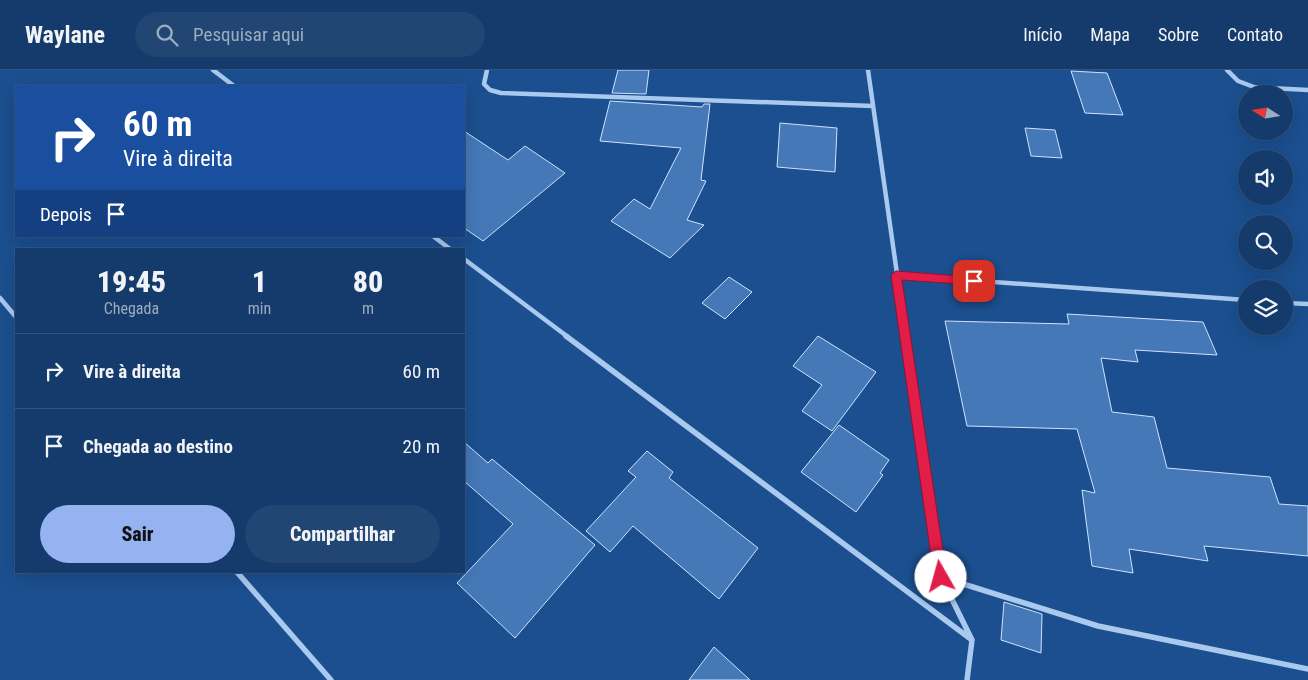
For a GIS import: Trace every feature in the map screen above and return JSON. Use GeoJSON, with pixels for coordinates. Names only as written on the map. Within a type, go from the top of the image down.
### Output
{"type":"FeatureCollection","features":[{"type":"Feature","properties":{"kind":"street"},"geometry":{"type":"LineString","coordinates":[[213,70],[233,85]]}},
{"type":"Feature","properties":{"kind":"street"},"geometry":{"type":"LineString","coordinates":[[487,70],[484,84],[490,90],[501,93],[873,106]]}},
{"type":"Feature","properties":{"kind":"street"},"geometry":{"type":"LineString","coordinates":[[868,70],[896,275],[941,577],[972,640],[967,680]]}},
{"type":"Feature","properties":{"kind":"street"},"geometry":{"type":"LineString","coordinates":[[1227,70],[1238,81],[1254,87],[1308,90]]}},
{"type":"Feature","properties":{"kind":"street"},"geometry":{"type":"LineString","coordinates":[[434,237],[449,248]]}},
{"type":"Feature","properties":{"kind":"street"},"geometry":{"type":"LineString","coordinates":[[465,260],[972,640]]}},
{"type":"Feature","properties":{"kind":"street"},"geometry":{"type":"LineString","coordinates":[[896,275],[1238,299]]}},
{"type":"Feature","properties":{"kind":"street"},"geometry":{"type":"LineString","coordinates":[[0,298],[15,316]]}},
{"type":"Feature","properties":{"kind":"street"},"geometry":{"type":"LineString","coordinates":[[1293,303],[1308,304]]}},
{"type":"Feature","properties":{"kind":"street"},"geometry":{"type":"LineString","coordinates":[[238,573],[331,680]]}},
{"type":"Feature","properties":{"kind":"street"},"geometry":{"type":"LineString","coordinates":[[941,577],[1098,626],[1308,669]]}},
{"type":"Feature","properties":{"kind":"building"},"geometry":{"type":"Polygon","coordinates":[[[618,70],[649,70],[646,94],[612,93],[618,70]]]}},
{"type":"Feature","properties":{"kind":"building"},"geometry":{"type":"Polygon","coordinates":[[[1071,71],[1107,73],[1123,115],[1085,113],[1071,71]]]}},
{"type":"Feature","properties":{"kind":"building"},"geometry":{"type":"Polygon","coordinates":[[[610,101],[702,107],[704,104],[710,104],[701,180],[706,181],[687,220],[704,225],[670,258],[611,221],[634,199],[650,209],[681,148],[600,141],[610,101]]]}},
{"type":"Feature","properties":{"kind":"building"},"geometry":{"type":"Polygon","coordinates":[[[780,123],[837,128],[835,172],[777,167],[780,123]]]}},
{"type":"Feature","properties":{"kind":"building"},"geometry":{"type":"Polygon","coordinates":[[[1025,128],[1055,130],[1062,158],[1031,156],[1025,128]]]}},
{"type":"Feature","properties":{"kind":"building"},"geometry":{"type":"Polygon","coordinates":[[[465,132],[508,160],[525,146],[565,173],[483,241],[465,229],[465,132]]]}},
{"type":"Feature","properties":{"kind":"building"},"geometry":{"type":"Polygon","coordinates":[[[729,277],[752,292],[725,319],[702,303],[729,277]]]}},
{"type":"Feature","properties":{"kind":"building"},"geometry":{"type":"Polygon","coordinates":[[[1067,314],[1203,322],[1217,355],[1135,350],[1138,362],[1101,358],[1112,412],[1154,417],[1167,468],[1270,477],[1279,504],[1308,506],[1308,556],[1204,546],[1208,561],[1129,549],[1133,573],[1092,566],[1082,490],[1095,493],[1077,429],[967,426],[945,321],[1069,324],[1067,314]]]}},
{"type":"Feature","properties":{"kind":"building"},"geometry":{"type":"Polygon","coordinates":[[[818,336],[876,372],[832,431],[802,411],[822,385],[793,366],[818,336]]]}},
{"type":"Feature","properties":{"kind":"building"},"geometry":{"type":"Polygon","coordinates":[[[839,425],[889,460],[880,473],[883,475],[856,512],[801,472],[839,425]]]}},
{"type":"Feature","properties":{"kind":"building"},"geometry":{"type":"Polygon","coordinates":[[[465,443],[488,463],[492,459],[595,545],[515,638],[457,583],[513,524],[465,482],[465,443]]]}},
{"type":"Feature","properties":{"kind":"building"},"geometry":{"type":"Polygon","coordinates":[[[647,451],[673,472],[669,478],[758,548],[719,599],[633,526],[610,552],[586,531],[636,477],[628,471],[647,451]]]}},
{"type":"Feature","properties":{"kind":"building"},"geometry":{"type":"Polygon","coordinates":[[[1004,602],[1042,614],[1041,653],[1001,640],[1004,602]]]}},
{"type":"Feature","properties":{"kind":"building"},"geometry":{"type":"Polygon","coordinates":[[[714,647],[750,680],[689,680],[714,647]]]}},
{"type":"Feature","properties":{"kind":"route"},"geometry":{"type":"LineString","coordinates":[[941,577],[925,457],[896,275],[974,281]]}}]}
